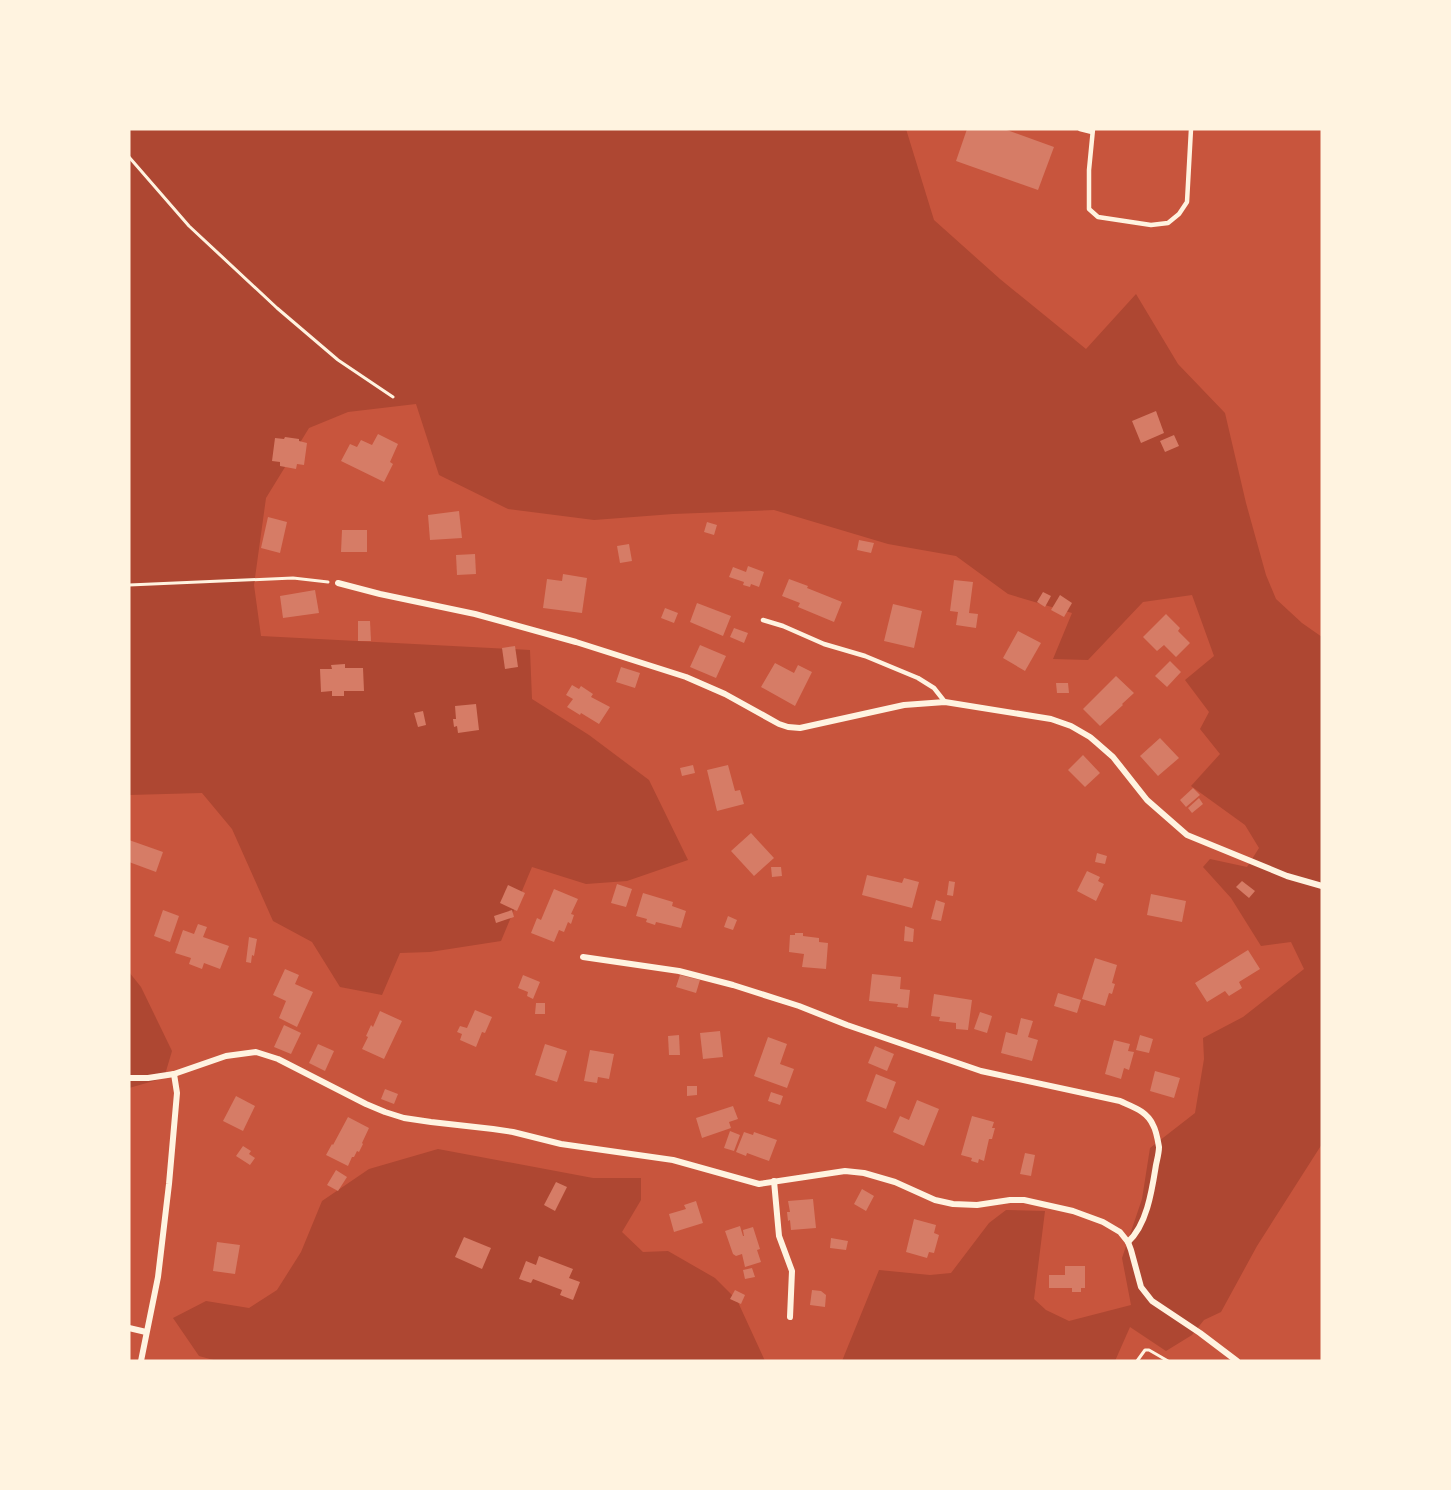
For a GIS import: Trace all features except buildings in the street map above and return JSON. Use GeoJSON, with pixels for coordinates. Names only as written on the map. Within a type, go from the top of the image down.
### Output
{"type":"FeatureCollection","features":[{"type":"Feature","properties":{"kind":"street"},"geometry":{"type":"LineString","coordinates":[[338,583],[475,614],[576,642],[686,677],[725,694],[788,728],[800,728],[904,705],[945,702],[1052,719],[1071,726],[1090,737],[1113,757],[1148,800],[1187,835],[1287,876],[1322,886]]}},
{"type":"Feature","properties":{"kind":"street"},"geometry":{"type":"LineString","coordinates":[[583,957],[679,971],[733,985],[981,1071],[1120,1101],[1135,1107],[1146,1114],[1154,1125],[1159,1148],[1153,1186],[1141,1224],[1135,1236],[1128,1242]]}},
{"type":"Feature","properties":{"kind":"street"},"geometry":{"type":"LineString","coordinates":[[129,1078],[174,1074],[226,1056],[256,1052],[279,1059],[366,1104],[404,1118],[513,1132],[561,1144],[673,1160],[759,1184],[845,1171],[864,1173],[895,1182],[935,1200],[953,1204],[977,1205],[1010,1200],[1039,1202],[1074,1210],[1120,1232],[1128,1242],[1141,1287],[1152,1301],[1237,1361]]}},
{"type":"Feature","properties":{"kind":"street"},"geometry":{"type":"LineString","coordinates":[[141,1361],[158,1277],[169,1184],[177,1093],[174,1074]]}},
{"type":"Feature","properties":{"kind":"street"},"geometry":{"type":"LineString","coordinates":[[774,1181],[779,1236],[792,1271],[790,1317]]}},
{"type":"Feature","properties":{"kind":"street"},"geometry":{"type":"LineString","coordinates":[[129,1328],[146,1332]]}},
{"type":"Feature","properties":{"kind":"lane"},"geometry":{"type":"LineString","coordinates":[[1080,129],[1092,130],[1089,209],[1098,217],[1150,225],[1168,223],[1179,214],[1187,202],[1191,129]]}},
{"type":"Feature","properties":{"kind":"lane"},"geometry":{"type":"LineString","coordinates":[[764,620],[824,644],[865,656],[918,678],[934,688],[945,702]]}},
{"type":"Feature","properties":{"kind":"path"},"geometry":{"type":"LineString","coordinates":[[129,156],[189,226],[277,308],[338,360],[393,397]]}},
{"type":"Feature","properties":{"kind":"path"},"geometry":{"type":"LineString","coordinates":[[129,585],[293,578],[338,583]]}},
{"type":"Feature","properties":{"kind":"path"},"geometry":{"type":"LineString","coordinates":[[1137,1361],[1145,1350],[1168,1361]]}},
{"type":"Feature","properties":{"kind":"shaded area"},"geometry":{"type":"Polygon","coordinates":[[[129,129],[906,129],[934,220],[1000,279],[1086,349],[1136,294],[1178,364],[1225,413],[1246,503],[1266,575],[1276,599],[1302,623],[1322,637],[1322,1144],[1257,1246],[1221,1312],[1204,1320],[1192,1335],[1166,1351],[1130,1327],[1115,1361],[842,1361],[879,1270],[930,1275],[951,1273],[989,1223],[1006,1210],[1045,1211],[1034,1299],[1046,1310],[1069,1321],[1131,1305],[1122,1258],[1142,1199],[1150,1148],[1195,1113],[1204,1059],[1203,1038],[1243,1017],[1304,969],[1291,942],[1261,946],[1231,898],[1203,867],[1210,859],[1247,867],[1259,848],[1245,825],[1191,786],[1220,754],[1200,729],[1209,712],[1185,680],[1214,656],[1192,595],[1143,602],[1088,660],[1053,659],[1072,613],[1008,594],[956,556],[888,544],[774,510],[594,520],[508,509],[439,475],[416,404],[348,412],[309,428],[266,498],[254,585],[261,636],[530,650],[532,699],[589,735],[649,780],[688,860],[627,881],[586,884],[532,867],[501,941],[430,952],[400,953],[382,995],[340,987],[312,942],[273,921],[232,829],[202,793],[129,795],[129,129]]]}},
{"type":"Feature","properties":{"kind":"shaded area"},"geometry":{"type":"Polygon","coordinates":[[[129,972],[141,987],[172,1051],[164,1078],[129,1088],[129,972]]]}},
{"type":"Feature","properties":{"kind":"shaded area"},"geometry":{"type":"Polygon","coordinates":[[[438,1149],[593,1178],[641,1178],[641,1200],[622,1232],[643,1252],[668,1251],[715,1278],[737,1300],[765,1361],[217,1361],[199,1356],[173,1318],[206,1301],[249,1308],[277,1290],[301,1252],[322,1201],[369,1169],[438,1149]]]}}]}
